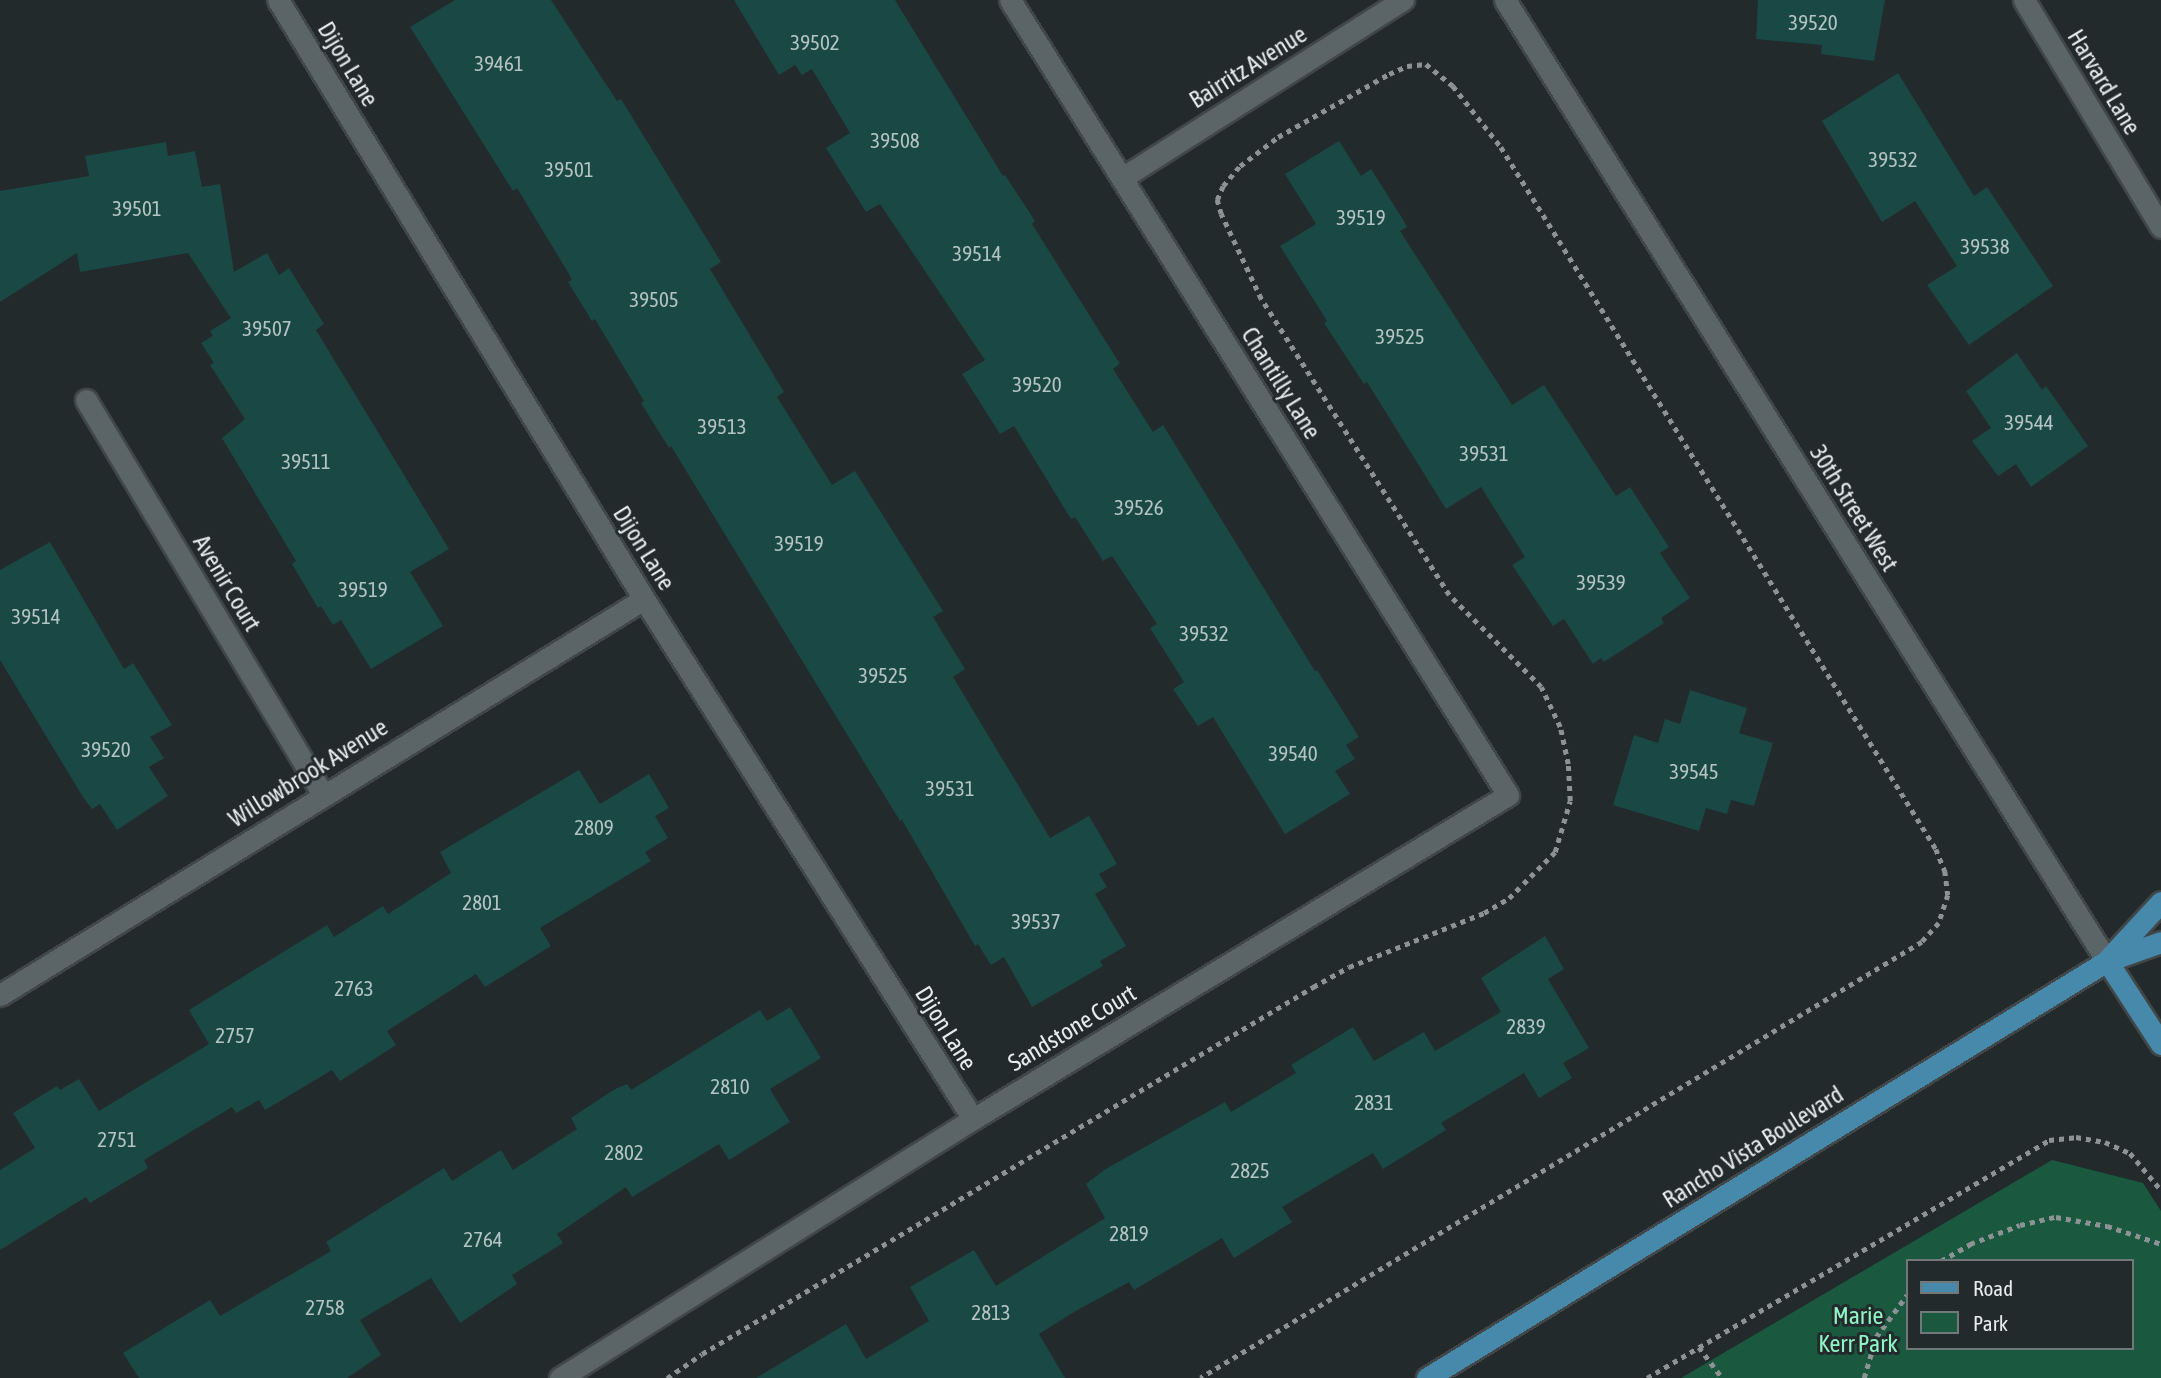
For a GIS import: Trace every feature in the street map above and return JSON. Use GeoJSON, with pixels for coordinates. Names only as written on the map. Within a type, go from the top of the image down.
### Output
{"type":"FeatureCollection","features":[{"type":"Feature","properties":{"kind":"main road","name":"Rancho Vista Boulevard"},"geometry":{"type":"LineString","coordinates":[[2107,961],[2161,902]]}},
{"type":"Feature","properties":{"kind":"main road","name":"Rancho Vista Boulevard"},"geometry":{"type":"LineString","coordinates":[[1427,1378],[2107,961],[2161,942]]}},
{"type":"Feature","properties":{"kind":"main road","name":"30th Street West"},"geometry":{"type":"LineString","coordinates":[[2107,961],[2161,1044]]}},
{"type":"Feature","properties":{"kind":"street","name":"Dijon Lane"},"geometry":{"type":"LineString","coordinates":[[278,0],[644,599],[973,1119]]}},
{"type":"Feature","properties":{"kind":"street","name":"Chantilly Lane"},"geometry":{"type":"LineString","coordinates":[[1010,0],[1508,795]]}},
{"type":"Feature","properties":{"kind":"street","name":"Bairritz Avenue"},"geometry":{"type":"LineString","coordinates":[[1122,178],[1403,0]]}},
{"type":"Feature","properties":{"kind":"street","name":"30th Street West"},"geometry":{"type":"LineString","coordinates":[[1505,0],[2107,961]]}},
{"type":"Feature","properties":{"kind":"street","name":"Harvard Lane"},"geometry":{"type":"LineString","coordinates":[[2024,0],[2161,227]]}},
{"type":"Feature","properties":{"kind":"street","name":"Avenir Court"},"geometry":{"type":"LineString","coordinates":[[86,400],[323,794]]}},
{"type":"Feature","properties":{"kind":"street","name":"Willowbrook Avenue"},"geometry":{"type":"LineString","coordinates":[[0,995],[644,599]]}},
{"type":"Feature","properties":{"kind":"street","name":"Sandstone Court"},"geometry":{"type":"LineString","coordinates":[[560,1378],[973,1119],[1508,795]]}},
{"type":"Feature","properties":{"kind":"path"},"geometry":{"type":"LineString","coordinates":[[667,1378],[702,1354],[1349,967],[1484,913],[1508,898],[1555,852],[1570,800],[1568,764],[1560,727],[1541,687],[1449,595],[1261,299],[1217,200],[1223,186],[1240,166],[1278,136],[1390,74],[1407,66],[1426,64],[1453,86],[1501,147],[1936,849],[1945,871],[1948,895],[1939,923],[1922,942],[1201,1378]]}},
{"type":"Feature","properties":{"kind":"path"},"geometry":{"type":"LineString","coordinates":[[1647,1378],[2049,1140],[2076,1137],[2105,1142],[2130,1153],[2161,1190]]}},
{"type":"Feature","properties":{"kind":"path"},"geometry":{"type":"LineString","coordinates":[[1944,1259],[1969,1244],[2020,1225],[2056,1217],[2107,1226],[2161,1244]]}},
{"type":"Feature","properties":{"kind":"path"},"geometry":{"type":"LineString","coordinates":[[1864,1378],[1876,1337],[1906,1296]]}},
{"type":"Feature","properties":{"kind":"path"},"geometry":{"type":"LineString","coordinates":[[1699,1347],[1722,1378]]}},
{"type":"Feature","properties":{"kind":"green space","name":"Marie Kerr Park"},"geometry":{"type":"Polygon","coordinates":[[[2052,1160],[2143,1183],[2161,1211],[2161,1378],[1681,1378],[2052,1160]]]}},
{"type":"Feature","properties":{"kind":"building"},"geometry":{"type":"Polygon","coordinates":[[[455,0],[551,0],[617,101],[621,99],[721,262],[710,269],[784,392],[777,397],[832,485],[855,471],[943,611],[933,617],[965,669],[953,677],[1050,838],[1089,816],[1117,864],[1099,874],[1107,887],[1095,894],[1126,946],[1100,961],[1103,966],[1032,1007],[1004,957],[991,965],[978,944],[975,946],[902,820],[900,821],[671,446],[669,448],[641,403],[644,401],[595,319],[592,321],[568,282],[572,280],[569,274],[517,188],[513,191],[410,27],[455,0]]]}},
{"type":"Feature","properties":{"kind":"building"},"geometry":{"type":"Polygon","coordinates":[[[734,0],[895,0],[1003,176],[1005,175],[1035,221],[1032,224],[1120,364],[1113,369],[1153,432],[1163,425],[1315,671],[1317,670],[1359,737],[1346,745],[1355,759],[1335,771],[1350,794],[1285,834],[1213,717],[1198,726],[1173,689],[1184,682],[1150,628],[1157,624],[1112,556],[1103,561],[1075,517],[1071,519],[1014,426],[1000,434],[962,374],[985,360],[880,204],[866,212],[826,148],[850,133],[812,69],[802,75],[795,65],[779,75],[734,0]]]}},
{"type":"Feature","properties":{"kind":"building"},"geometry":{"type":"Polygon","coordinates":[[[1758,0],[1885,0],[1874,61],[1821,54],[1822,45],[1756,39],[1758,0]]]}},
{"type":"Feature","properties":{"kind":"building"},"geometry":{"type":"Polygon","coordinates":[[[1898,73],[1974,196],[1987,187],[2053,286],[1969,345],[1927,285],[1957,266],[1915,201],[1882,222],[1822,121],[1898,73]]]}},
{"type":"Feature","properties":{"kind":"building"},"geometry":{"type":"Polygon","coordinates":[[[1339,141],[1361,176],[1371,169],[1407,227],[1400,231],[1512,405],[1544,385],[1616,496],[1630,487],[1669,547],[1660,553],[1690,598],[1661,618],[1664,623],[1604,662],[1601,658],[1593,664],[1564,619],[1553,626],[1512,565],[1525,557],[1481,487],[1446,509],[1367,382],[1364,384],[1324,323],[1327,321],[1280,246],[1316,224],[1285,174],[1339,141]]]}},
{"type":"Feature","properties":{"kind":"building"},"geometry":{"type":"Polygon","coordinates":[[[166,142],[168,156],[195,151],[202,187],[220,184],[234,272],[267,253],[279,275],[289,268],[324,324],[316,330],[449,549],[410,572],[443,626],[371,669],[341,620],[333,625],[321,606],[318,608],[292,564],[296,561],[222,438],[245,419],[210,365],[214,363],[201,343],[213,336],[210,331],[231,318],[188,253],[80,272],[77,253],[0,302],[0,191],[89,176],[85,156],[166,142]]]}},
{"type":"Feature","properties":{"kind":"building"},"geometry":{"type":"Polygon","coordinates":[[[2017,353],[2042,390],[2046,386],[2088,446],[2031,487],[2016,464],[1998,476],[1972,441],[1991,428],[1966,391],[2017,353]]]}},
{"type":"Feature","properties":{"kind":"building"},"geometry":{"type":"Polygon","coordinates":[[[50,542],[124,669],[133,663],[172,725],[150,737],[164,758],[149,767],[168,796],[117,830],[100,804],[92,809],[83,797],[0,660],[0,570],[50,542]]]}},
{"type":"Feature","properties":{"kind":"building"},"geometry":{"type":"Polygon","coordinates":[[[1690,690],[1747,708],[1739,733],[1773,743],[1754,806],[1731,800],[1727,814],[1706,808],[1699,831],[1613,805],[1634,735],[1658,743],[1665,719],[1680,724],[1690,690]]]}},
{"type":"Feature","properties":{"kind":"building"},"geometry":{"type":"Polygon","coordinates":[[[579,770],[600,804],[649,774],[669,808],[655,816],[668,838],[645,852],[651,861],[540,928],[551,946],[485,987],[476,974],[387,1031],[396,1045],[340,1081],[332,1070],[265,1110],[259,1100],[236,1113],[232,1107],[144,1160],[148,1168],[90,1203],[86,1197],[0,1250],[0,1170],[35,1148],[13,1113],[57,1086],[60,1090],[79,1079],[99,1111],[209,1044],[189,1010],[327,925],[334,937],[383,906],[388,914],[451,873],[440,852],[579,770]]]}},
{"type":"Feature","properties":{"kind":"building"},"geometry":{"type":"Polygon","coordinates":[[[1545,936],[1564,969],[1548,979],[1589,1048],[1563,1063],[1572,1078],[1539,1098],[1524,1073],[1441,1123],[1446,1130],[1383,1169],[1373,1153],[1282,1207],[1292,1222],[1234,1258],[1222,1238],[1134,1290],[1129,1282],[1074,1312],[1039,1334],[1065,1378],[756,1378],[846,1324],[866,1359],[929,1321],[910,1287],[974,1250],[996,1286],[1105,1218],[1086,1184],[1104,1170],[1225,1102],[1231,1112],[1296,1073],[1291,1065],[1353,1027],[1374,1061],[1424,1032],[1435,1051],[1501,1012],[1481,978],[1545,936]]]}},
{"type":"Feature","properties":{"kind":"building"},"geometry":{"type":"Polygon","coordinates":[[[790,1007],[821,1058],[770,1089],[790,1122],[729,1160],[719,1144],[632,1197],[626,1187],[557,1234],[563,1243],[512,1275],[517,1284],[460,1323],[431,1278],[360,1320],[381,1355],[347,1378],[139,1378],[123,1353],[210,1300],[220,1316],[331,1251],[326,1242],[444,1168],[452,1181],[501,1150],[513,1170],[577,1129],[571,1118],[615,1089],[627,1084],[631,1090],[760,1010],[767,1021],[790,1007]]]}}]}
